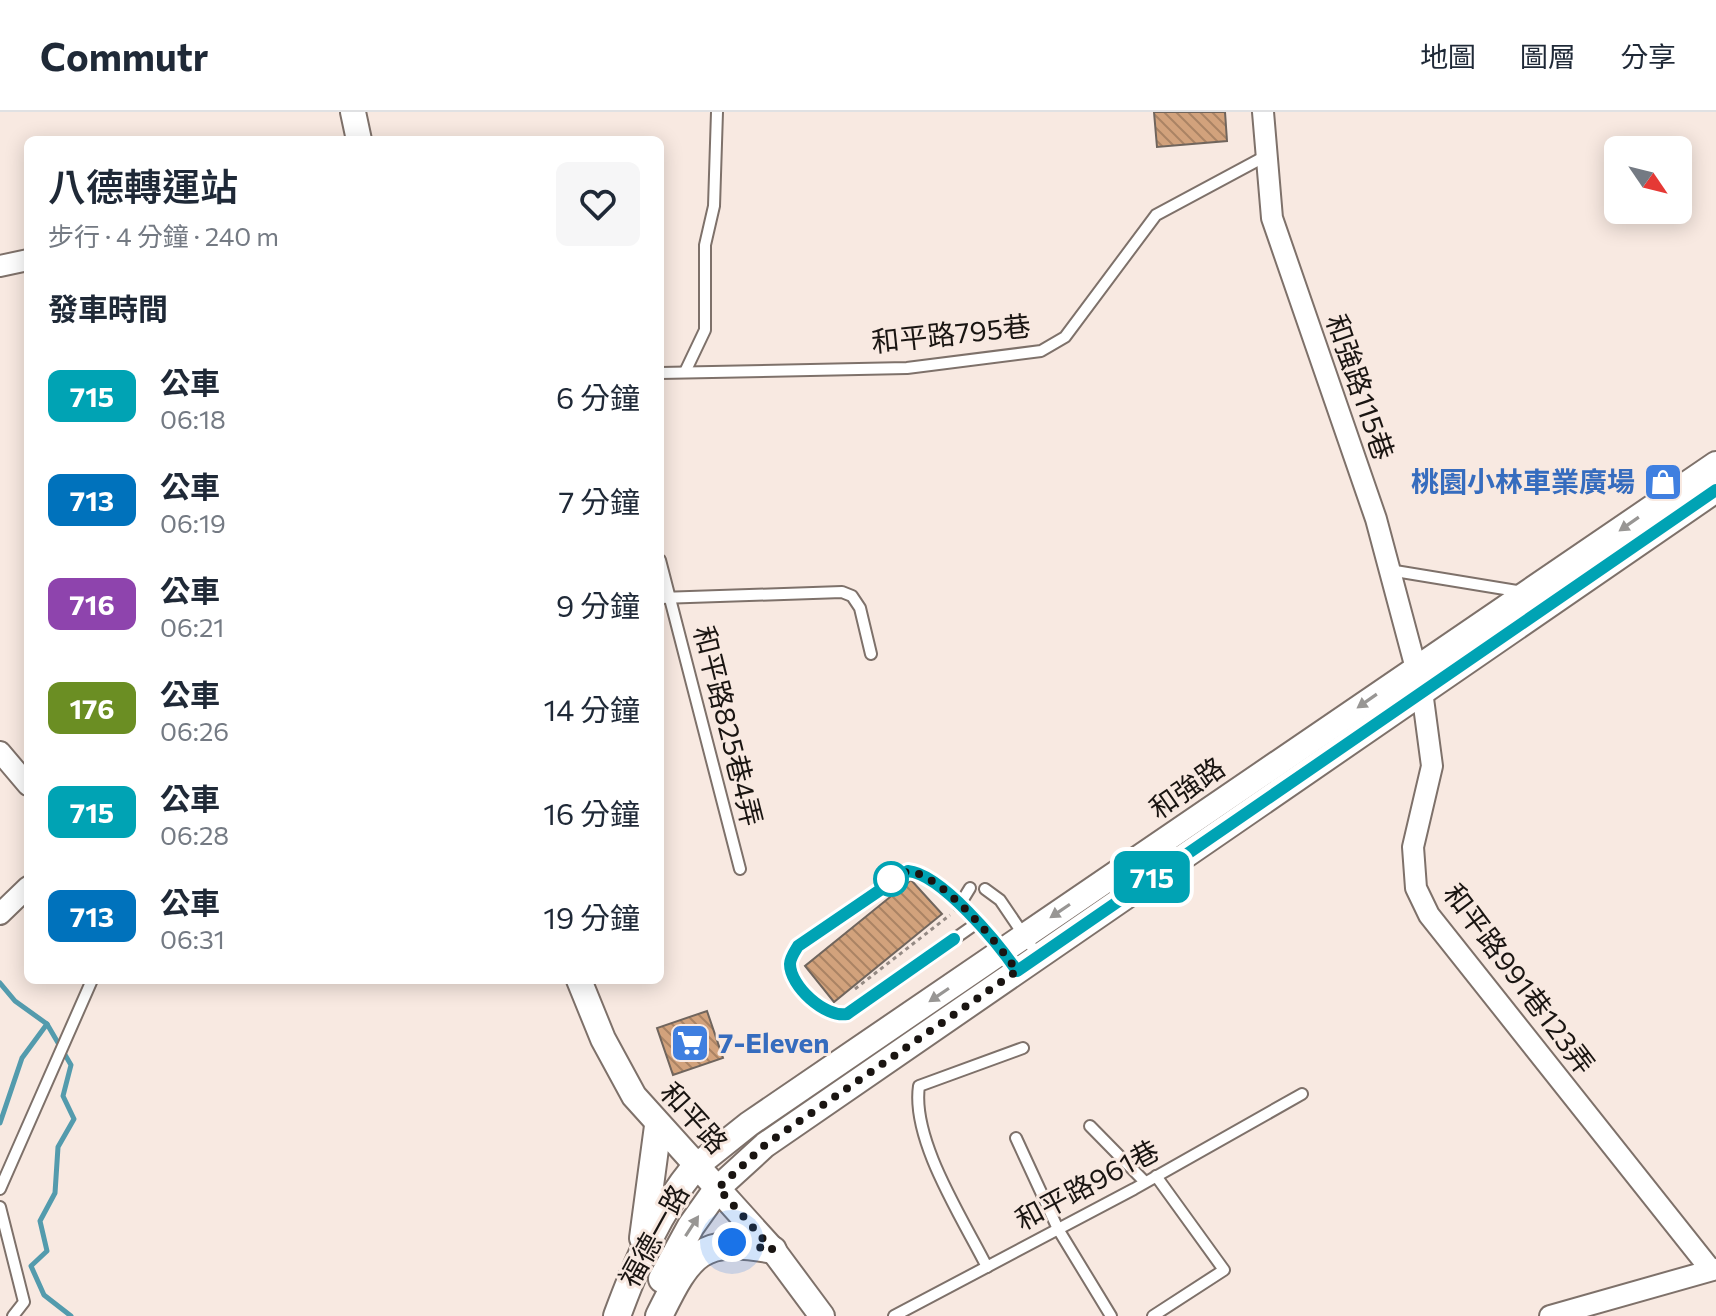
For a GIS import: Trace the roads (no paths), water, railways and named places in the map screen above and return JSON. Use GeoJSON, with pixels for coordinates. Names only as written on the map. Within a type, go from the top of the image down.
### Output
{"type":"FeatureCollection","features":[{"type":"Feature","properties":{"kind":"main road"},"geometry":{"type":"LineString","coordinates":[[641,1251],[658,1126]]}},
{"type":"Feature","properties":{"kind":"main road","name":"福德一路"},"geometry":{"type":"LineString","coordinates":[[617,1316],[641,1251],[673,1193],[695,1167]]}},
{"type":"Feature","properties":{"kind":"main road","name":"福德一路"},"geometry":{"type":"LineString","coordinates":[[647,1316],[656,1290],[691,1226],[718,1188]]}},
{"type":"Feature","properties":{"kind":"main road"},"geometry":{"type":"LineString","coordinates":[[659,1316],[685,1271],[703,1250],[732,1242],[773,1250]]}},
{"type":"Feature","properties":{"kind":"street"},"geometry":{"type":"LineString","coordinates":[[353,112],[358,136]]}},
{"type":"Feature","properties":{"kind":"street","name":"和強路115巷"},"geometry":{"type":"LineString","coordinates":[[1263,112],[1264,157],[1272,218],[1376,519],[1419,679]]}},
{"type":"Feature","properties":{"kind":"street"},"geometry":{"type":"LineString","coordinates":[[0,266],[24,261]]}},
{"type":"Feature","properties":{"kind":"street","name":"和強路"},"geometry":{"type":"LineString","coordinates":[[1419,679],[1529,593],[1716,464]]}},
{"type":"Feature","properties":{"kind":"street","name":"和強路"},"geometry":{"type":"LineString","coordinates":[[718,1188],[765,1145],[1017,971],[1031,946],[1419,679],[1716,490]]}},
{"type":"Feature","properties":{"kind":"street","name":"和平路991巷123弄"},"geometry":{"type":"LineString","coordinates":[[1419,679],[1432,766],[1413,847],[1416,888],[1429,915],[1713,1269]]}},
{"type":"Feature","properties":{"kind":"street"},"geometry":{"type":"LineString","coordinates":[[0,752],[24,780]]}},
{"type":"Feature","properties":{"kind":"street"},"geometry":{"type":"LineString","coordinates":[[0,914],[24,891]]}},
{"type":"Feature","properties":{"kind":"street","name":"和強路"},"geometry":{"type":"LineString","coordinates":[[695,1167],[749,1124],[1003,950],[1031,946]]}},
{"type":"Feature","properties":{"kind":"street","name":"和平路"},"geometry":{"type":"LineString","coordinates":[[581,984],[603,1039],[634,1096],[773,1250],[822,1316]]}},
{"type":"Feature","properties":{"kind":"street"},"geometry":{"type":"LineString","coordinates":[[1550,1316],[1713,1269]]}},
{"type":"Feature","properties":{"kind":"lane"},"geometry":{"type":"LineString","coordinates":[[685,372],[705,330],[705,245],[714,206],[717,112]]}},
{"type":"Feature","properties":{"kind":"lane","name":"和平路795巷"},"geometry":{"type":"LineString","coordinates":[[664,373],[907,368],[1041,351],[1065,337],[1156,215],[1264,157]]}},
{"type":"Feature","properties":{"kind":"lane"},"geometry":{"type":"LineString","coordinates":[[1389,570],[1529,593]]}},
{"type":"Feature","properties":{"kind":"lane"},"geometry":{"type":"LineString","coordinates":[[665,597],[842,592],[852,596],[860,608],[871,654]]}},
{"type":"Feature","properties":{"kind":"lane","name":"和平路825巷4弄"},"geometry":{"type":"LineString","coordinates":[[665,597],[740,869]]}},
{"type":"Feature","properties":{"kind":"lane"},"geometry":{"type":"LineString","coordinates":[[977,923],[847,1014],[838,1016],[817,1007],[793,973],[790,963],[798,946],[908,871],[922,872],[977,923],[1003,950],[1017,971]]}},
{"type":"Feature","properties":{"kind":"lane"},"geometry":{"type":"LineString","coordinates":[[959,906],[959,900],[970,888]]}},
{"type":"Feature","properties":{"kind":"lane"},"geometry":{"type":"LineString","coordinates":[[985,889],[1000,900],[1031,946]]}},
{"type":"Feature","properties":{"kind":"lane"},"geometry":{"type":"LineString","coordinates":[[0,1189],[90,984]]}},
{"type":"Feature","properties":{"kind":"lane"},"geometry":{"type":"LineString","coordinates":[[987,1267],[928,1147],[917,1099],[919,1086],[1023,1048]]}},
{"type":"Feature","properties":{"kind":"lane","name":"和平路961巷"},"geometry":{"type":"LineString","coordinates":[[894,1316],[1302,1094]]}},
{"type":"Feature","properties":{"kind":"lane"},"geometry":{"type":"LineString","coordinates":[[1090,1126],[1145,1182]]}},
{"type":"Feature","properties":{"kind":"lane"},"geometry":{"type":"LineString","coordinates":[[1016,1138],[1058,1229],[1111,1316]]}},
{"type":"Feature","properties":{"kind":"lane"},"geometry":{"type":"LineString","coordinates":[[1153,1316],[1224,1270],[1156,1176]]}},
{"type":"Feature","properties":{"kind":"lane"},"geometry":{"type":"LineString","coordinates":[[0,1207],[24,1302],[13,1316]]}},
{"type":"Feature","properties":{"kind":"waterway"},"geometry":{"type":"LineString","coordinates":[[0,983],[15,1001],[47,1024],[71,1065],[63,1096],[74,1119],[58,1147],[55,1193],[40,1221],[47,1251],[31,1266],[44,1295],[71,1316]]}},
{"type":"Feature","properties":{"kind":"waterway"},"geometry":{"type":"LineString","coordinates":[[0,1123],[22,1058],[47,1024]]}},
{"type":"Feature","properties":{"kind":"place","name":"桃園小林車業廣場"},"geometry":{"type":"Point","coordinates":[1663,482]}},
{"type":"Feature","properties":{"kind":"place","name":"7-Eleven"},"geometry":{"type":"Point","coordinates":[690,1043]}}]}
